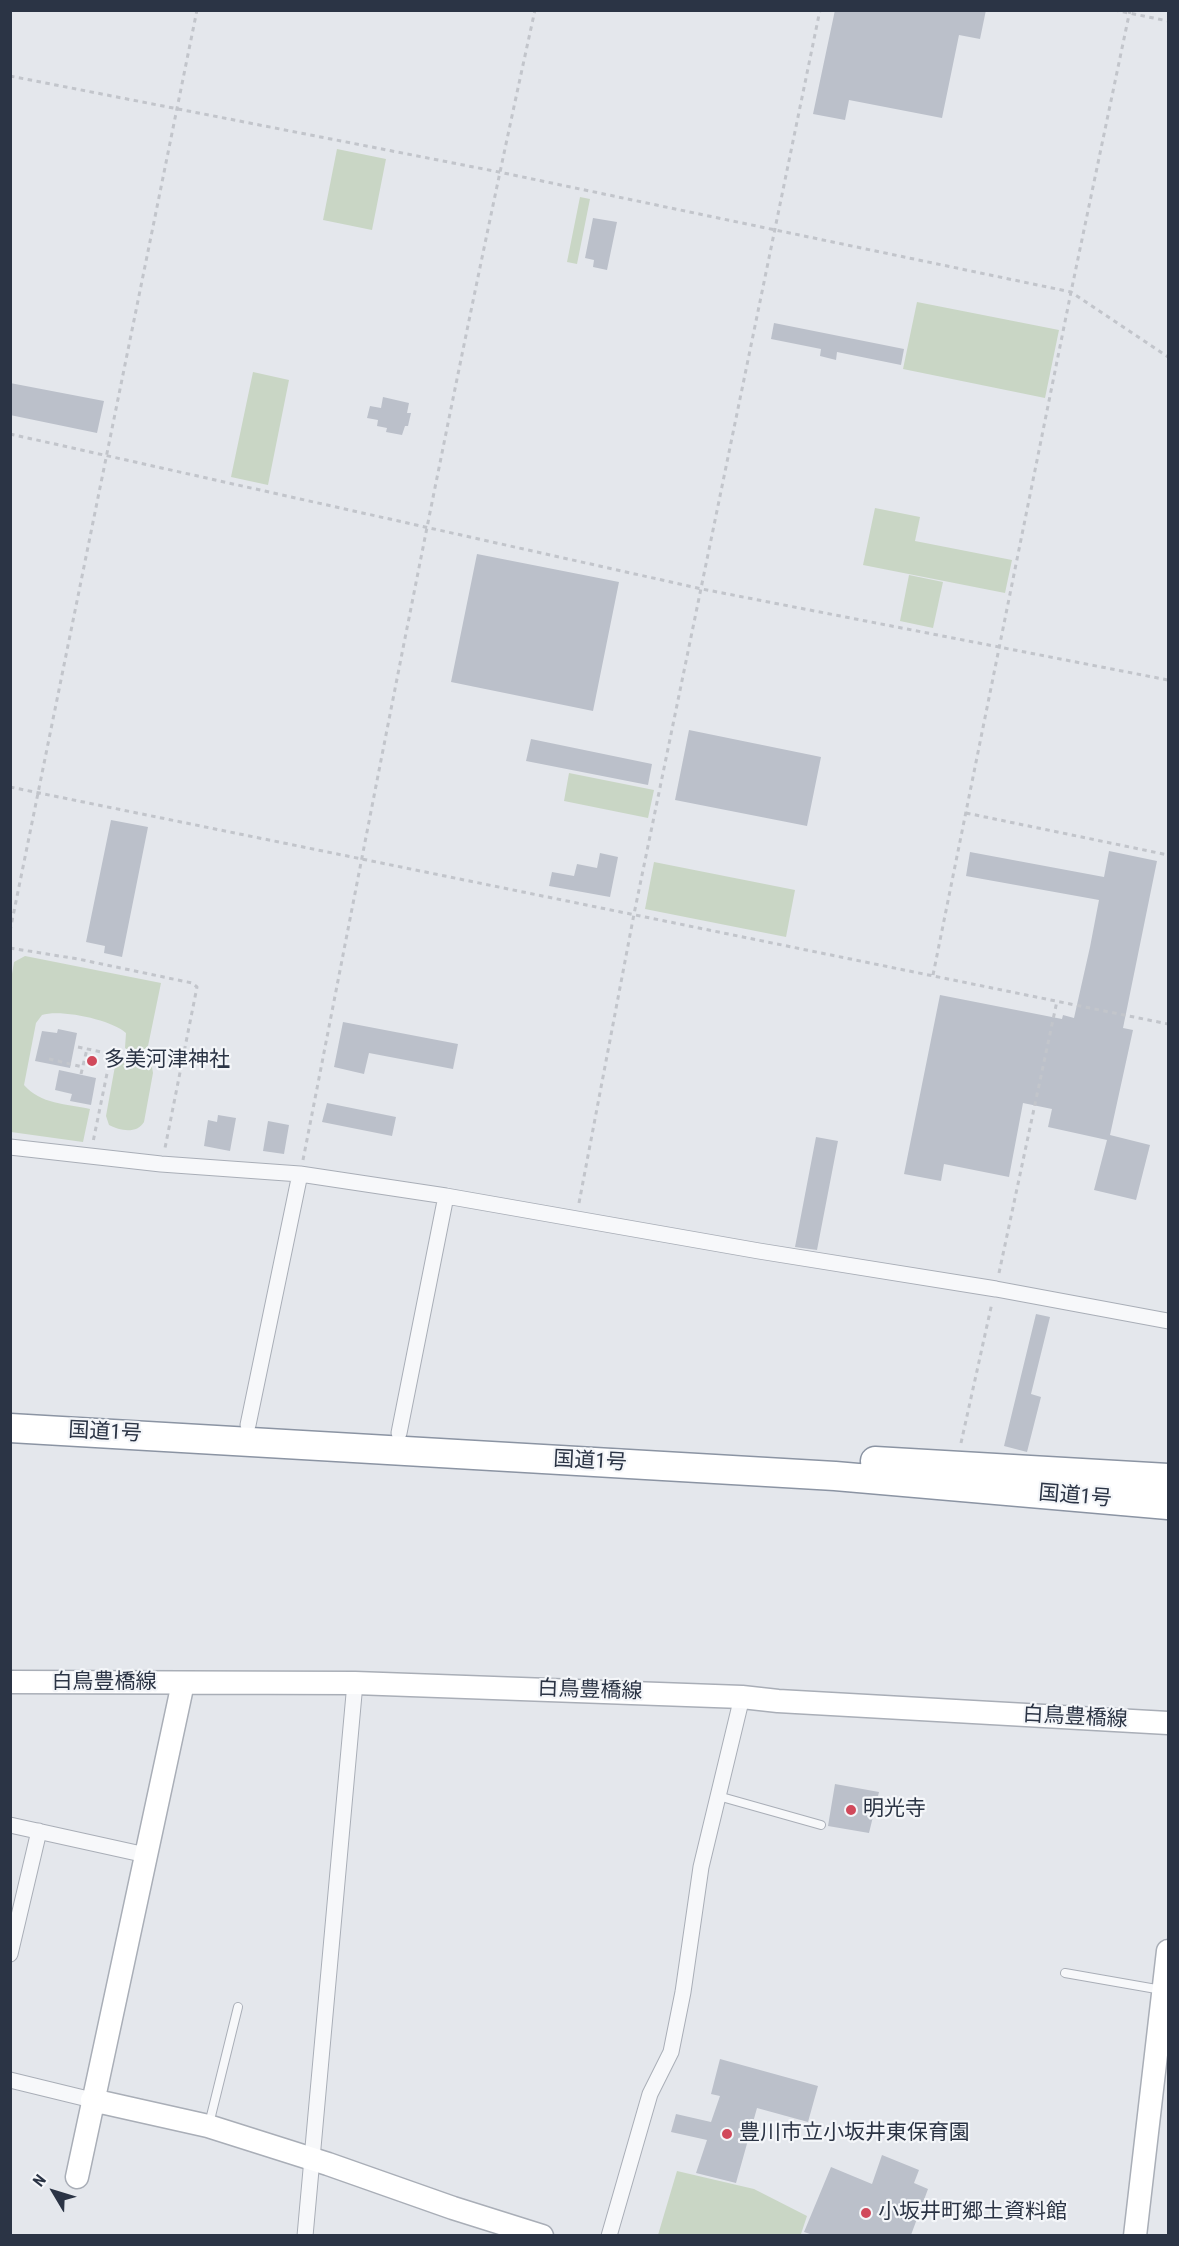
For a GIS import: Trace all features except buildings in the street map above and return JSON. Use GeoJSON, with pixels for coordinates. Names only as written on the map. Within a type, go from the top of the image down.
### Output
{"type":"FeatureCollection","features":[{"type":"Feature","properties":{"kind":"highway","name":"国道1号"},"geometry":{"type":"LineString","coordinates":[[10,1408],[248,1425],[1168,1478]]}},
{"type":"Feature","properties":{"kind":"highway","name":"国道1号"},"geometry":{"type":"LineString","coordinates":[[10,1428],[835,1476],[1168,1505]]}},
{"type":"Feature","properties":{"kind":"main road","name":"白鳥豊橋線"},"geometry":{"type":"LineString","coordinates":[[10,1683],[355,1683],[742,1697],[790,1702],[1168,1723]]}},
{"type":"Feature","properties":{"kind":"main road"},"geometry":{"type":"LineString","coordinates":[[77,2178],[183,1683]]}},
{"type":"Feature","properties":{"kind":"main road"},"geometry":{"type":"LineString","coordinates":[[1135,2235],[1168,1951]]}},
{"type":"Feature","properties":{"kind":"main road"},"geometry":{"type":"LineString","coordinates":[[93,2100],[208,2126],[475,2216],[542,2235]]}},
{"type":"Feature","properties":{"kind":"street"},"geometry":{"type":"LineString","coordinates":[[10,1147],[161,1164],[300,1174],[446,1196],[996,1289],[1168,1321]]}},
{"type":"Feature","properties":{"kind":"street"},"geometry":{"type":"LineString","coordinates":[[248,1425],[300,1174]]}},
{"type":"Feature","properties":{"kind":"street"},"geometry":{"type":"LineString","coordinates":[[399,1433],[446,1196]]}},
{"type":"Feature","properties":{"kind":"street"},"geometry":{"type":"LineString","coordinates":[[308,2234],[311,2160],[355,1683]]}},
{"type":"Feature","properties":{"kind":"street"},"geometry":{"type":"LineString","coordinates":[[609,2235],[650,2094],[671,2052],[683,1992],[701,1867],[742,1697]]}},
{"type":"Feature","properties":{"kind":"street"},"geometry":{"type":"LineString","coordinates":[[10,1825],[146,1855]]}},
{"type":"Feature","properties":{"kind":"street"},"geometry":{"type":"LineString","coordinates":[[10,1954],[39,1831]]}},
{"type":"Feature","properties":{"kind":"street"},"geometry":{"type":"LineString","coordinates":[[10,2080],[93,2100]]}},
{"type":"Feature","properties":{"kind":"lane"},"geometry":{"type":"LineString","coordinates":[[718,1796],[821,1825]]}},
{"type":"Feature","properties":{"kind":"lane"},"geometry":{"type":"LineString","coordinates":[[1065,1973],[1164,1991]]}},
{"type":"Feature","properties":{"kind":"lane"},"geometry":{"type":"LineString","coordinates":[[208,2126],[238,2007]]}},
{"type":"Feature","properties":{"kind":"path"},"geometry":{"type":"LineString","coordinates":[[10,931],[197,10]]}},
{"type":"Feature","properties":{"kind":"path"},"geometry":{"type":"LineString","coordinates":[[300,1174],[427,528],[499,172],[535,10]]}},
{"type":"Feature","properties":{"kind":"path"},"geometry":{"type":"LineString","coordinates":[[576,1219],[634,914],[820,10]]}},
{"type":"Feature","properties":{"kind":"path"},"geometry":{"type":"LineString","coordinates":[[1114,10],[1168,21]]}},
{"type":"Feature","properties":{"kind":"path"},"geometry":{"type":"LineString","coordinates":[[933,975],[1130,12]]}},
{"type":"Feature","properties":{"kind":"path"},"geometry":{"type":"LineString","coordinates":[[10,76],[499,172],[1071,292],[1168,357]]}},
{"type":"Feature","properties":{"kind":"path"},"geometry":{"type":"LineString","coordinates":[[10,434],[702,589],[1168,680]]}},
{"type":"Feature","properties":{"kind":"path"},"geometry":{"type":"LineString","coordinates":[[10,786],[1168,1024]]}},
{"type":"Feature","properties":{"kind":"path"},"geometry":{"type":"LineString","coordinates":[[966,813],[1168,855]]}},
{"type":"Feature","properties":{"kind":"path"},"geometry":{"type":"LineString","coordinates":[[10,948],[78,959],[192,983],[197,987],[161,1164]]}},
{"type":"Feature","properties":{"kind":"path"},"geometry":{"type":"LineString","coordinates":[[956,1465],[1057,1002]]}},
{"type":"Feature","properties":{"kind":"path"},"geometry":{"type":"LineString","coordinates":[[78,1047],[111,1054],[93,1142]]}},
{"type":"Feature","properties":{"kind":"path"},"geometry":{"type":"LineString","coordinates":[[81,1074],[87,1049]]}},
{"type":"Feature","properties":{"kind":"path"},"geometry":{"type":"LineString","coordinates":[[49,1059],[83,1067]]}},
{"type":"Feature","properties":{"kind":"green space"},"geometry":{"type":"Polygon","coordinates":[[[337,149],[386,159],[372,230],[323,220],[337,149]]]}},
{"type":"Feature","properties":{"kind":"green space"},"geometry":{"type":"Polygon","coordinates":[[[580,197],[590,199],[577,264],[567,262],[580,197]]]}},
{"type":"Feature","properties":{"kind":"green space"},"geometry":{"type":"Polygon","coordinates":[[[917,302],[1059,330],[1045,398],[903,369],[917,302]]]}},
{"type":"Feature","properties":{"kind":"green space"},"geometry":{"type":"Polygon","coordinates":[[[253,372],[289,380],[268,485],[231,477],[253,372]]]}},
{"type":"Feature","properties":{"kind":"green space"},"geometry":{"type":"Polygon","coordinates":[[[875,508],[920,517],[915,541],[1012,560],[1005,593],[863,565],[875,508]]]}},
{"type":"Feature","properties":{"kind":"green space"},"geometry":{"type":"Polygon","coordinates":[[[909,575],[943,582],[933,628],[900,621],[909,575]]]}},
{"type":"Feature","properties":{"kind":"green space"},"geometry":{"type":"Polygon","coordinates":[[[569,773],[654,790],[648,818],[564,801],[569,773]]]}},
{"type":"Feature","properties":{"kind":"green space"},"geometry":{"type":"Polygon","coordinates":[[[654,862],[795,890],[786,937],[645,909],[654,862]]]}},
{"type":"Feature","properties":{"kind":"green space"},"geometry":{"type":"Polygon","coordinates":[[[25,956],[161,983],[148,1046],[141,1053],[125,1048],[126,1033],[98,1020],[61,1013],[42,1015],[36,1023],[24,1085],[46,1100],[90,1109],[83,1142],[11,1132],[11,980],[14,962],[25,956]]]}},
{"type":"Feature","properties":{"kind":"green space"},"geometry":{"type":"Polygon","coordinates":[[[127,1058],[145,1062],[152,1067],[153,1073],[144,1122],[133,1130],[118,1129],[109,1125],[106,1116],[115,1066],[119,1061],[127,1058]]]}},
{"type":"Feature","properties":{"kind":"green space"},"geometry":{"type":"Polygon","coordinates":[[[677,2171],[754,2189],[807,2216],[801,2234],[804,2235],[658,2235],[677,2171]]]}},
{"type":"Feature","properties":{"kind":"place","name":"多美河津神社"},"geometry":{"type":"Point","coordinates":[92,1061]}},
{"type":"Feature","properties":{"kind":"place","name":"明光寺"},"geometry":{"type":"Point","coordinates":[851,1810]}},
{"type":"Feature","properties":{"kind":"place","name":"豊川市立小坂井東保育園"},"geometry":{"type":"Point","coordinates":[727,2134]}},
{"type":"Feature","properties":{"kind":"place","name":"小坂井町郷土資料館"},"geometry":{"type":"Point","coordinates":[866,2213]}}]}
